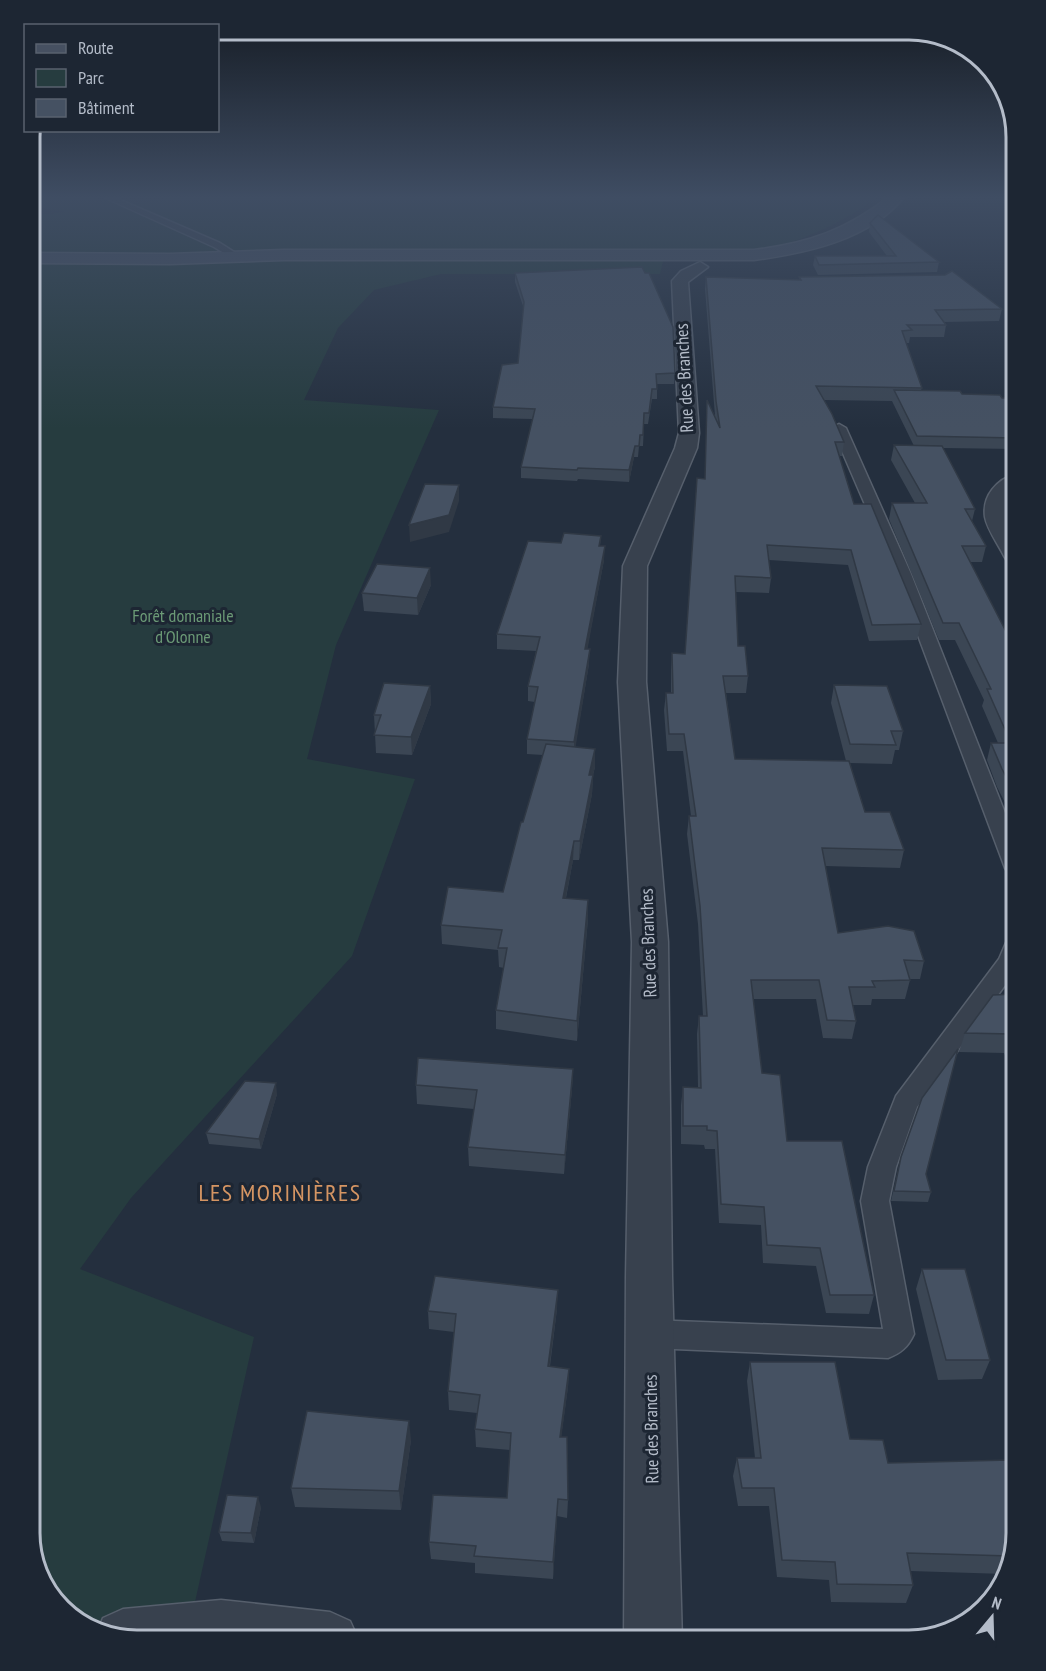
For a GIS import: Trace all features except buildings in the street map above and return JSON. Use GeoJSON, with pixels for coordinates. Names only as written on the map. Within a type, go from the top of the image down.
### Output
{"type":"FeatureCollection","features":[{"type":"Feature","properties":{"kind":"street","name":"Rue des Branches"},"geometry":{"type":"LineString","coordinates":[[653,1630],[650,942],[632,670],[635,566],[686,448],[689,433],[699,274]]}},
{"type":"Feature","properties":{"kind":"street"},"geometry":{"type":"LineString","coordinates":[[1006,489],[999,495],[996,517],[1006,536]]}},
{"type":"Feature","properties":{"kind":"street"},"geometry":{"type":"LineString","coordinates":[[201,1630],[221,1628],[238,1630]]}},
{"type":"Feature","properties":{"kind":"lane"},"geometry":{"type":"LineString","coordinates":[[839,428],[903,574],[1006,842]]}},
{"type":"Feature","properties":{"kind":"lane"},"geometry":{"type":"LineString","coordinates":[[650,1334],[888,1344],[899,1334],[874,1201],[882,1167],[905,1103],[1006,966]]}},
{"type":"Feature","properties":{"kind":"green space","name":"Forêt domaniale d'Olonne"},"geometry":{"type":"Polygon","coordinates":[[[41,274],[660,274],[441,274],[374,290],[338,328],[304,400],[439,410],[336,645],[307,759],[415,779],[352,956],[131,1198],[80,1269],[254,1337],[195,1602],[105,1625],[94,1621],[64,1598],[50,1577],[41,1547],[41,274]]]}},
{"type":"Feature","properties":{"kind":"district","name":"LES MORINIÈRES"},"geometry":{"type":"Point","coordinates":[280,1192]}}]}
